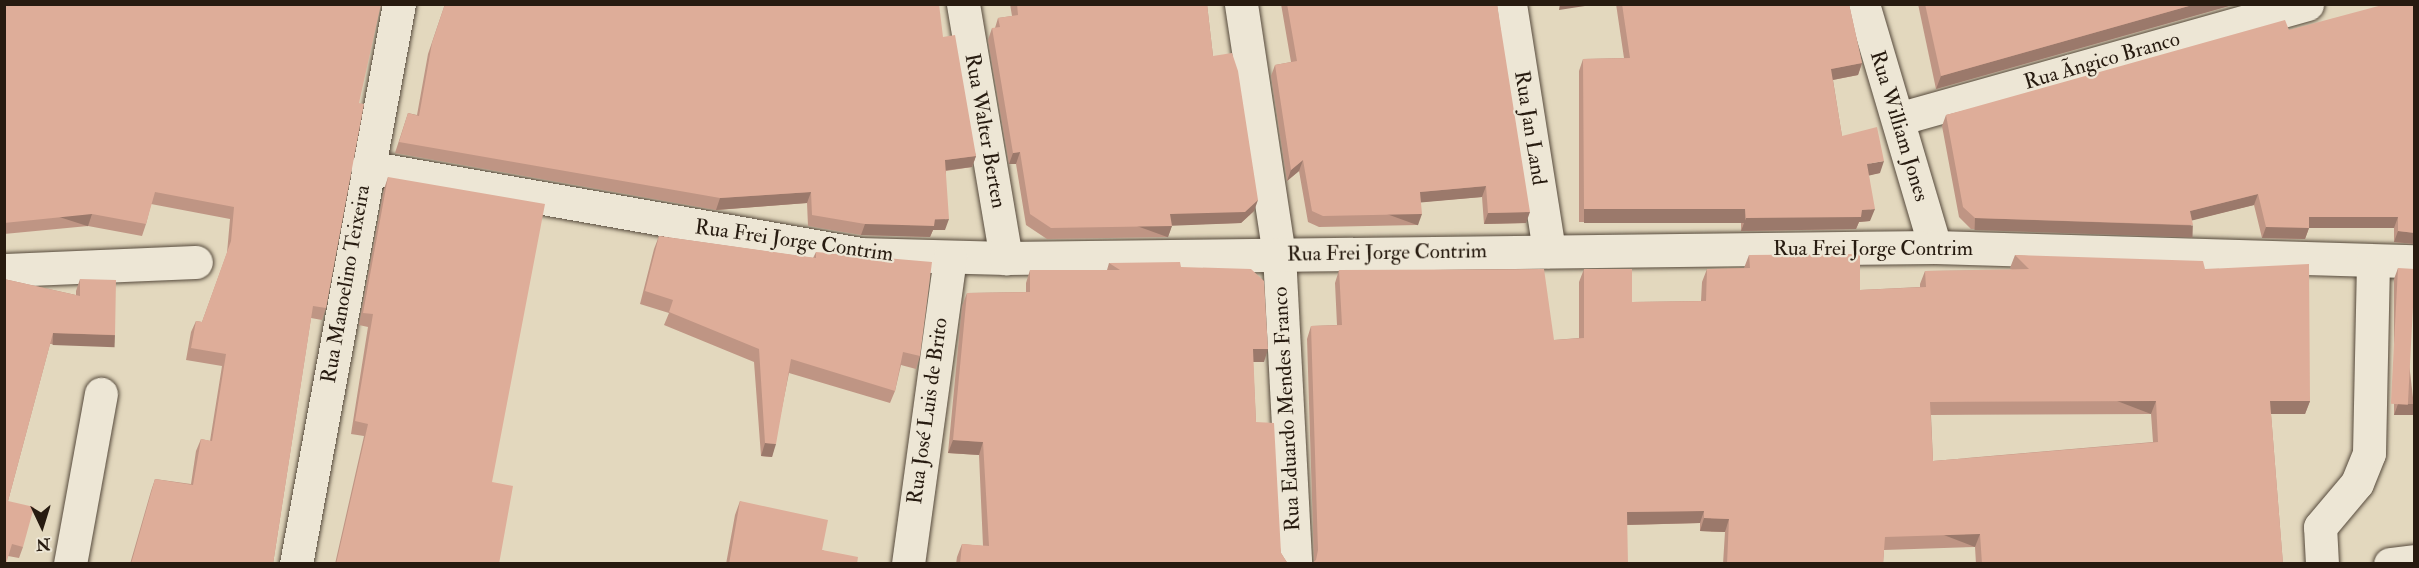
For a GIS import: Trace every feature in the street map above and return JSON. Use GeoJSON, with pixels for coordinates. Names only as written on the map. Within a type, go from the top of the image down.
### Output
{"type":"FeatureCollection","features":[{"type":"Feature","properties":{"kind":"street","name":"Rua Manoelino Teixeira"},"geometry":{"type":"LineString","coordinates":[[296,564],[367,167],[399,4]]}},
{"type":"Feature","properties":{"kind":"street","name":"Rua Walter Berten"},"geometry":{"type":"LineString","coordinates":[[963,4],[1006,258]]}},
{"type":"Feature","properties":{"kind":"street","name":"Rua Eduardo Mendes Franco"},"geometry":{"type":"LineString","coordinates":[[1241,4],[1279,254],[1295,564]]}},
{"type":"Feature","properties":{"kind":"street","name":"Rua Jan Land"},"geometry":{"type":"LineString","coordinates":[[1510,4],[1549,250]]}},
{"type":"Feature","properties":{"kind":"street","name":"Rua William Jones"},"geometry":{"type":"LineString","coordinates":[[1863,4],[1935,247]]}},
{"type":"Feature","properties":{"kind":"street","name":"Rua Ãngico Branco"},"geometry":{"type":"LineString","coordinates":[[1898,119],[2307,4]]}},
{"type":"Feature","properties":{"kind":"street","name":"Rua Frei Jorge Contrim"},"geometry":{"type":"LineString","coordinates":[[367,167],[779,243],[859,255],[1006,258],[1935,247],[2415,261]]}},
{"type":"Feature","properties":{"kind":"street","name":"Rua José Luis de Brito"},"geometry":{"type":"LineString","coordinates":[[908,564],[950,258]]}},
{"type":"Feature","properties":{"kind":"street"},"geometry":{"type":"LineString","coordinates":[[2322,564],[2320,527],[2357,483],[2369,453],[2373,261]]}},
{"type":"Feature","properties":{"kind":"street"},"geometry":{"type":"LineString","coordinates":[[4,270],[196,262]]}},
{"type":"Feature","properties":{"kind":"street"},"geometry":{"type":"LineString","coordinates":[[70,564],[101,394]]}},
{"type":"Feature","properties":{"kind":"street"},"geometry":{"type":"LineString","coordinates":[[2390,564],[2415,561]]}},
{"type":"Feature","properties":{"kind":"building"},"geometry":{"type":"Polygon","coordinates":[[[4,4],[381,4],[359,103],[364,104],[326,308],[313,306],[273,564],[131,564],[155,479],[193,485],[201,439],[212,441],[226,354],[191,348],[196,321],[202,322],[231,241],[234,207],[155,192],[146,224],[92,214],[4,223],[4,4]]]}},
{"type":"Feature","properties":{"kind":"building"},"geometry":{"type":"Polygon","coordinates":[[[445,4],[939,4],[943,37],[955,35],[976,156],[945,160],[949,219],[935,219],[934,226],[865,224],[812,215],[811,192],[720,198],[399,142],[408,113],[419,116],[432,43],[445,4]]]}},
{"type":"Feature","properties":{"kind":"building"},"geometry":{"type":"Polygon","coordinates":[[[1017,4],[1207,4],[1213,56],[1232,53],[1238,71],[1258,200],[1245,212],[1170,214],[1172,226],[1051,228],[1030,214],[1020,152],[1013,153],[992,28],[1000,27],[998,18],[1018,15],[1017,4]]]}},
{"type":"Feature","properties":{"kind":"building"},"geometry":{"type":"Polygon","coordinates":[[[1287,4],[1497,4],[1530,212],[1488,213],[1486,186],[1420,192],[1422,214],[1323,216],[1312,211],[1303,160],[1291,170],[1275,65],[1297,61],[1287,4]]]}},
{"type":"Feature","properties":{"kind":"building"},"geometry":{"type":"Polygon","coordinates":[[[1622,4],[1849,4],[1862,63],[1831,69],[1842,136],[1877,127],[1884,161],[1867,164],[1875,209],[1862,210],[1861,217],[1746,218],[1745,209],[1584,209],[1583,59],[1630,58],[1622,4]]]}},
{"type":"Feature","properties":{"kind":"building"},"geometry":{"type":"Polygon","coordinates":[[[1925,4],[2196,4],[1941,76],[1925,4]]]}},
{"type":"Feature","properties":{"kind":"building"},"geometry":{"type":"Polygon","coordinates":[[[2386,4],[2415,4],[2415,233],[2398,231],[2398,217],[2309,217],[2309,228],[2266,227],[2258,194],[2190,211],[2193,225],[1975,218],[1963,207],[1946,115],[2285,20],[2289,30],[2386,4]]]}},
{"type":"Feature","properties":{"kind":"building"},"geometry":{"type":"Polygon","coordinates":[[[388,177],[545,204],[492,482],[513,486],[499,564],[336,564],[368,424],[355,421],[373,314],[363,313],[388,177]]]}},
{"type":"Feature","properties":{"kind":"building"},"geometry":{"type":"Polygon","coordinates":[[[659,236],[816,258],[816,252],[932,262],[920,356],[903,352],[895,391],[791,359],[776,444],[765,443],[759,349],[669,312],[673,300],[645,291],[659,236]]]}},
{"type":"Feature","properties":{"kind":"building"},"geometry":{"type":"Polygon","coordinates":[[[1860,254],[1860,290],[1926,287],[1925,271],[2029,269],[2015,255],[2203,261],[2205,269],[2309,264],[2310,401],[2270,401],[2283,564],[1982,564],[1980,534],[1885,537],[1883,564],[1727,564],[1729,519],[1704,518],[1704,511],[1627,512],[1628,564],[1311,564],[1316,560],[1318,550],[1311,326],[1342,325],[1339,270],[1544,269],[1554,340],[1584,338],[1584,269],[1632,269],[1632,302],[1706,301],[1707,269],[1750,268],[1749,255],[1860,254]],[[2156,401],[1930,402],[1933,461],[2158,442],[2156,401]]]}},
{"type":"Feature","properties":{"kind":"building"},"geometry":{"type":"Polygon","coordinates":[[[1180,262],[1181,267],[1251,269],[1264,281],[1268,349],[1253,349],[1256,422],[1274,423],[1281,553],[1288,564],[960,564],[962,544],[989,546],[983,442],[953,440],[967,293],[1030,292],[1030,270],[1120,270],[1109,263],[1180,262]]]}},
{"type":"Feature","properties":{"kind":"building"},"geometry":{"type":"Polygon","coordinates":[[[2398,268],[2414,269],[2408,405],[2391,404],[2398,268]]]}},
{"type":"Feature","properties":{"kind":"building"},"geometry":{"type":"Polygon","coordinates":[[[4,279],[80,296],[80,279],[116,280],[115,335],[53,333],[8,501],[34,507],[23,547],[12,544],[6,564],[4,564],[4,279]]]}},
{"type":"Feature","properties":{"kind":"building"},"geometry":{"type":"Polygon","coordinates":[[[740,501],[828,520],[822,550],[858,557],[857,564],[729,564],[740,501]]]}}]}
